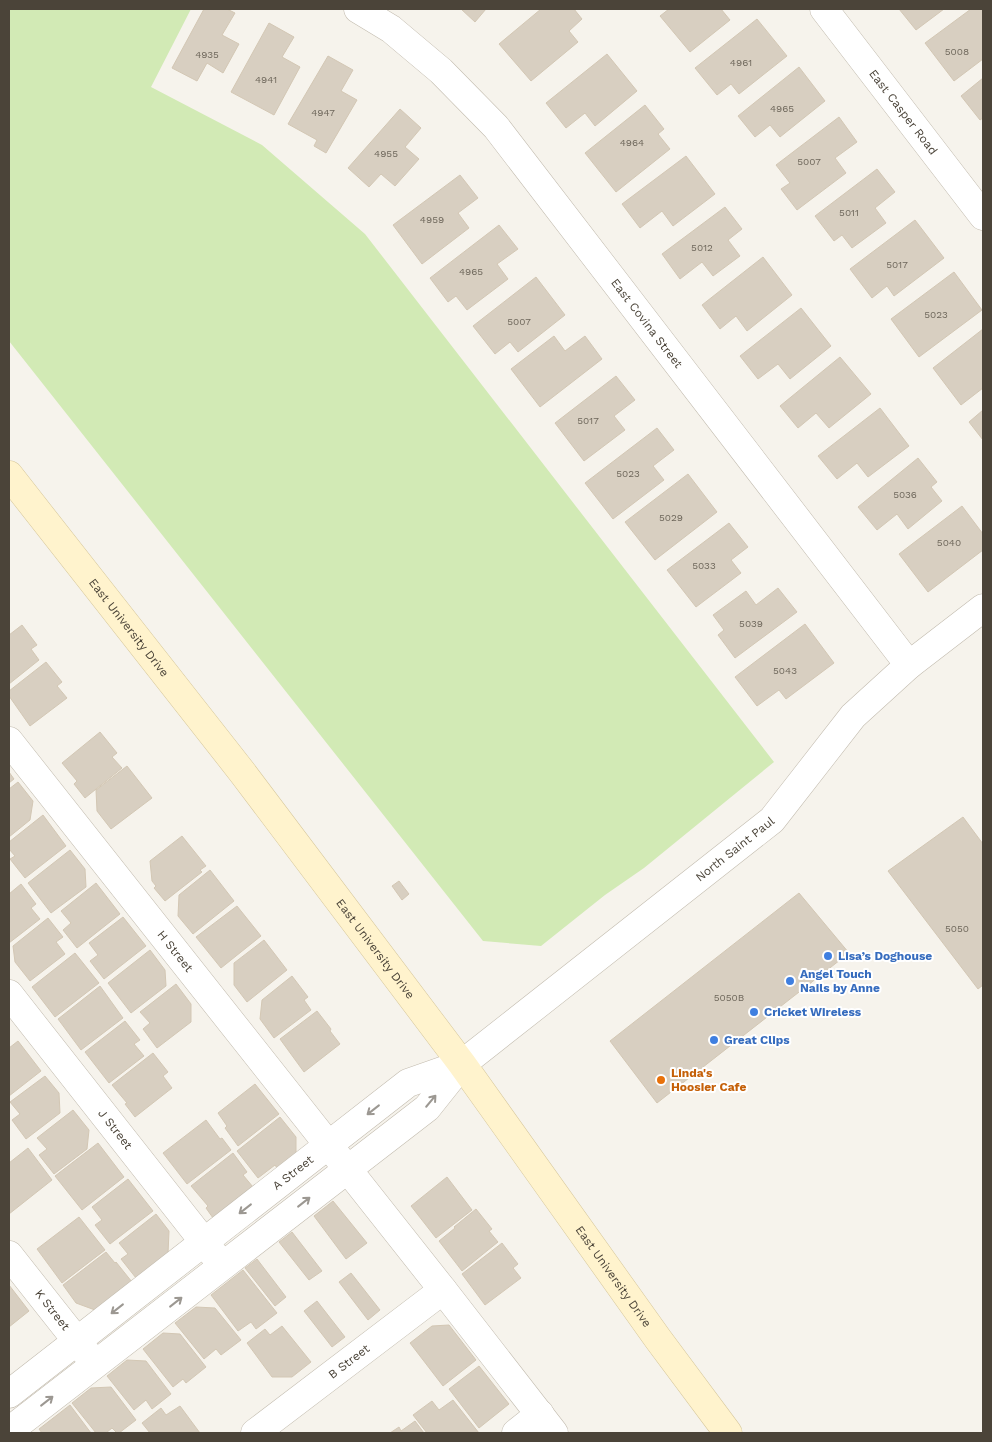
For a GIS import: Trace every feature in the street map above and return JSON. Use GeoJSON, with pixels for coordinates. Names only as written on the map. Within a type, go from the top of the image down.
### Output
{"type":"FeatureCollection","features":[{"type":"Feature","properties":{"kind":"main road","name":"East University Drive"},"geometry":{"type":"LineString","coordinates":[[9,475],[236,765],[462,1064],[658,1339],[728,1433]]}},
{"type":"Feature","properties":{"kind":"street","name":"East Covina Street"},"geometry":{"type":"LineString","coordinates":[[358,9],[391,29],[442,72],[496,127],[909,665]]}},
{"type":"Feature","properties":{"kind":"street","name":"East Casper Road"},"geometry":{"type":"LineString","coordinates":[[824,9],[983,216]]}},
{"type":"Feature","properties":{"kind":"street","name":"North Saint Paul"},"geometry":{"type":"LineString","coordinates":[[462,1064],[772,820],[853,716],[909,665],[983,608]]}},
{"type":"Feature","properties":{"kind":"street","name":"H Street"},"geometry":{"type":"LineString","coordinates":[[9,741],[338,1158]]}},
{"type":"Feature","properties":{"kind":"street","name":"J Street"},"geometry":{"type":"LineString","coordinates":[[9,994],[223,1265]]}},
{"type":"Feature","properties":{"kind":"street","name":"A Street"},"geometry":{"type":"LineString","coordinates":[[9,1394],[204,1242],[338,1158],[426,1108],[462,1064]]}},
{"type":"Feature","properties":{"kind":"street","name":"A Street"},"geometry":{"type":"LineString","coordinates":[[9,1431],[223,1265],[338,1158]]}},
{"type":"Feature","properties":{"kind":"street"},"geometry":{"type":"LineString","coordinates":[[338,1158],[547,1424],[516,1433]]}},
{"type":"Feature","properties":{"kind":"street","name":"K Street"},"geometry":{"type":"LineString","coordinates":[[9,1255],[95,1364]]}},
{"type":"Feature","properties":{"kind":"street","name":"B Street"},"geometry":{"type":"LineString","coordinates":[[255,1433],[443,1290]]}},
{"type":"Feature","properties":{"kind":"green space"},"geometry":{"type":"Polygon","coordinates":[[[9,9],[191,9],[151,87],[262,145],[365,234],[774,762],[644,868],[605,895],[541,946],[483,941],[9,341],[9,9]]]}},
{"type":"Feature","properties":{"kind":"building"},"geometry":{"type":"Polygon","coordinates":[[[204,9],[227,9],[235,13],[222,35],[239,44],[223,73],[207,63],[197,81],[172,68],[204,9]]]}},
{"type":"Feature","properties":{"kind":"building"},"geometry":{"type":"Polygon","coordinates":[[[461,9],[486,9],[475,22],[461,9]]]}},
{"type":"Feature","properties":{"kind":"building"},"geometry":{"type":"Polygon","coordinates":[[[541,9],[574,9],[582,19],[569,31],[578,42],[531,81],[499,44],[541,9]]]}},
{"type":"Feature","properties":{"kind":"building"},"geometry":{"type":"Polygon","coordinates":[[[669,9],[721,9],[730,20],[690,52],[660,16],[669,9]]]}},
{"type":"Feature","properties":{"kind":"building"},"geometry":{"type":"Polygon","coordinates":[[[899,9],[944,9],[916,30],[899,9]]]}},
{"type":"Feature","properties":{"kind":"building"},"geometry":{"type":"Polygon","coordinates":[[[971,9],[983,9],[983,59],[954,81],[925,43],[971,9]]]}},
{"type":"Feature","properties":{"kind":"building"},"geometry":{"type":"Polygon","coordinates":[[[757,19],[787,56],[739,94],[731,84],[717,95],[695,68],[757,19]]]}},
{"type":"Feature","properties":{"kind":"building"},"geometry":{"type":"Polygon","coordinates":[[[269,23],[294,37],[282,57],[300,67],[274,115],[231,92],[269,23]]]}},
{"type":"Feature","properties":{"kind":"building"},"geometry":{"type":"Polygon","coordinates":[[[607,54],[637,91],[595,126],[585,113],[566,128],[546,103],[607,54]]]}},
{"type":"Feature","properties":{"kind":"building"},"geometry":{"type":"Polygon","coordinates":[[[328,56],[353,70],[341,91],[357,100],[326,153],[314,146],[317,140],[288,124],[328,56]]]}},
{"type":"Feature","properties":{"kind":"building"},"geometry":{"type":"Polygon","coordinates":[[[799,67],[825,101],[780,137],[770,125],[755,137],[738,116],[799,67]]]}},
{"type":"Feature","properties":{"kind":"building"},"geometry":{"type":"Polygon","coordinates":[[[983,78],[983,118],[980,120],[961,96],[983,78]]]}},
{"type":"Feature","properties":{"kind":"building"},"geometry":{"type":"Polygon","coordinates":[[[645,105],[664,129],[658,134],[670,149],[616,192],[585,153],[645,105]]]}},
{"type":"Feature","properties":{"kind":"building"},"geometry":{"type":"Polygon","coordinates":[[[400,109],[421,128],[405,147],[419,159],[395,186],[381,174],[369,187],[348,168],[400,109]]]}},
{"type":"Feature","properties":{"kind":"building"},"geometry":{"type":"Polygon","coordinates":[[[839,117],[857,142],[835,158],[846,173],[797,210],[781,189],[790,183],[776,165],[839,117]]]}},
{"type":"Feature","properties":{"kind":"building"},"geometry":{"type":"Polygon","coordinates":[[[686,156],[715,194],[673,226],[662,211],[640,228],[622,204],[686,156]]]}},
{"type":"Feature","properties":{"kind":"building"},"geometry":{"type":"Polygon","coordinates":[[[877,169],[895,192],[875,208],[886,223],[852,248],[842,235],[834,241],[815,216],[877,169]]]}},
{"type":"Feature","properties":{"kind":"building"},"geometry":{"type":"Polygon","coordinates":[[[460,175],[478,198],[458,213],[469,228],[422,264],[393,225],[460,175]]]}},
{"type":"Feature","properties":{"kind":"building"},"geometry":{"type":"Polygon","coordinates":[[[725,207],[742,229],[728,240],[740,256],[713,276],[702,262],[680,279],[662,254],[725,207]]]}},
{"type":"Feature","properties":{"kind":"building"},"geometry":{"type":"Polygon","coordinates":[[[915,220],[944,258],[894,296],[887,286],[872,298],[850,269],[915,220]]]}},
{"type":"Feature","properties":{"kind":"building"},"geometry":{"type":"Polygon","coordinates":[[[499,225],[518,249],[497,264],[508,279],[467,310],[456,296],[448,302],[430,278],[499,225]]]}},
{"type":"Feature","properties":{"kind":"building"},"geometry":{"type":"Polygon","coordinates":[[[763,257],[792,295],[747,331],[736,316],[720,329],[702,305],[763,257]]]}},
{"type":"Feature","properties":{"kind":"building"},"geometry":{"type":"Polygon","coordinates":[[[954,272],[982,310],[919,357],[891,319],[954,272]]]}},
{"type":"Feature","properties":{"kind":"building"},"geometry":{"type":"Polygon","coordinates":[[[536,277],[565,315],[518,352],[510,342],[495,354],[473,326],[536,277]]]}},
{"type":"Feature","properties":{"kind":"building"},"geometry":{"type":"Polygon","coordinates":[[[801,308],[831,346],[790,379],[778,364],[758,379],[740,356],[801,308]]]}},
{"type":"Feature","properties":{"kind":"building"},"geometry":{"type":"Polygon","coordinates":[[[983,329],[983,388],[961,405],[933,368],[983,329]]]}},
{"type":"Feature","properties":{"kind":"building"},"geometry":{"type":"Polygon","coordinates":[[[554,336],[565,351],[585,336],[602,359],[540,407],[511,369],[554,336]]]}},
{"type":"Feature","properties":{"kind":"building"},"geometry":{"type":"Polygon","coordinates":[[[840,357],[871,394],[829,428],[816,413],[798,428],[780,406],[840,357]]]}},
{"type":"Feature","properties":{"kind":"building"},"geometry":{"type":"Polygon","coordinates":[[[616,376],[635,400],[614,416],[625,430],[584,461],[555,423],[616,376]]]}},
{"type":"Feature","properties":{"kind":"building"},"geometry":{"type":"Polygon","coordinates":[[[880,408],[909,446],[868,477],[857,463],[837,479],[818,456],[880,408]]]}},
{"type":"Feature","properties":{"kind":"building"},"geometry":{"type":"Polygon","coordinates":[[[983,410],[983,440],[969,422],[983,410]]]}},
{"type":"Feature","properties":{"kind":"building"},"geometry":{"type":"Polygon","coordinates":[[[657,428],[674,450],[653,466],[664,480],[613,519],[585,483],[657,428]]]}},
{"type":"Feature","properties":{"kind":"building"},"geometry":{"type":"Polygon","coordinates":[[[918,458],[937,482],[931,487],[942,501],[908,529],[897,514],[877,530],[858,507],[918,458]]]}},
{"type":"Feature","properties":{"kind":"building"},"geometry":{"type":"Polygon","coordinates":[[[688,474],[717,512],[655,560],[625,522],[688,474]]]}},
{"type":"Feature","properties":{"kind":"building"},"geometry":{"type":"Polygon","coordinates":[[[962,506],[983,534],[983,550],[928,592],[899,554],[962,506]]]}},
{"type":"Feature","properties":{"kind":"building"},"geometry":{"type":"Polygon","coordinates":[[[729,523],[748,547],[731,560],[741,573],[696,607],[667,570],[729,523]]]}},
{"type":"Feature","properties":{"kind":"building"},"geometry":{"type":"Polygon","coordinates":[[[778,588],[797,612],[735,658],[718,635],[724,630],[713,615],[746,591],[756,605],[778,588]]]}},
{"type":"Feature","properties":{"kind":"building"},"geometry":{"type":"Polygon","coordinates":[[[805,624],[834,663],[786,699],[779,690],[757,706],[735,677],[805,624]]]}},
{"type":"Feature","properties":{"kind":"building"},"geometry":{"type":"Polygon","coordinates":[[[22,625],[37,645],[31,649],[39,660],[9,684],[9,635],[22,625]]]}},
{"type":"Feature","properties":{"kind":"building"},"geometry":{"type":"Polygon","coordinates":[[[46,662],[62,682],[57,686],[67,698],[30,726],[9,696],[9,691],[46,662]]]}},
{"type":"Feature","properties":{"kind":"building"},"geometry":{"type":"Polygon","coordinates":[[[100,732],[117,753],[112,757],[122,768],[85,798],[74,784],[77,781],[62,763],[100,732]]]}},
{"type":"Feature","properties":{"kind":"building"},"geometry":{"type":"Polygon","coordinates":[[[127,766],[152,798],[111,829],[97,811],[96,790],[127,766]]]}},
{"type":"Feature","properties":{"kind":"building"},"geometry":{"type":"Polygon","coordinates":[[[9,772],[14,779],[9,783],[9,772]]]}},
{"type":"Feature","properties":{"kind":"building"},"geometry":{"type":"Polygon","coordinates":[[[18,782],[33,801],[30,820],[9,837],[9,789],[18,782]]]}},
{"type":"Feature","properties":{"kind":"building"},"geometry":{"type":"Polygon","coordinates":[[[43,815],[66,846],[25,878],[10,859],[15,856],[9,849],[9,842],[43,815]]]}},
{"type":"Feature","properties":{"kind":"building"},"geometry":{"type":"Polygon","coordinates":[[[963,817],[983,844],[983,985],[978,989],[888,871],[963,817]]]}},
{"type":"Feature","properties":{"kind":"building"},"geometry":{"type":"Polygon","coordinates":[[[182,836],[206,866],[200,870],[202,872],[165,901],[154,888],[156,886],[152,881],[150,861],[182,836]]]}},
{"type":"Feature","properties":{"kind":"building"},"geometry":{"type":"Polygon","coordinates":[[[70,850],[85,869],[86,887],[51,913],[28,883],[70,850]]]}},
{"type":"Feature","properties":{"kind":"building"},"geometry":{"type":"Polygon","coordinates":[[[210,870],[234,901],[193,934],[178,916],[179,895],[210,870]]]}},
{"type":"Feature","properties":{"kind":"building"},"geometry":{"type":"Polygon","coordinates":[[[399,881],[409,894],[402,900],[392,886],[399,881]]]}},
{"type":"Feature","properties":{"kind":"building"},"geometry":{"type":"Polygon","coordinates":[[[96,883],[120,914],[77,948],[63,930],[71,923],[61,911],[96,883]]]}},
{"type":"Feature","properties":{"kind":"building"},"geometry":{"type":"Polygon","coordinates":[[[21,884],[36,904],[31,908],[40,919],[9,943],[9,894],[21,884]]]}},
{"type":"Feature","properties":{"kind":"building"},"geometry":{"type":"Polygon","coordinates":[[[799,893],[849,953],[657,1103],[610,1041],[799,893]]]}},
{"type":"Feature","properties":{"kind":"building"},"geometry":{"type":"Polygon","coordinates":[[[237,906],[261,936],[221,968],[196,937],[237,906]]]}},
{"type":"Feature","properties":{"kind":"building"},"geometry":{"type":"Polygon","coordinates":[[[123,917],[146,946],[104,979],[90,961],[98,955],[89,943],[123,917]]]}},
{"type":"Feature","properties":{"kind":"building"},"geometry":{"type":"Polygon","coordinates":[[[48,918],[63,937],[56,942],[65,954],[30,981],[15,962],[13,946],[48,918]]]}},
{"type":"Feature","properties":{"kind":"building"},"geometry":{"type":"Polygon","coordinates":[[[264,940],[287,970],[247,1002],[234,985],[234,963],[264,940]]]}},
{"type":"Feature","properties":{"kind":"building"},"geometry":{"type":"Polygon","coordinates":[[[150,950],[165,970],[166,986],[131,1013],[108,983],[150,950]]]}},
{"type":"Feature","properties":{"kind":"building"},"geometry":{"type":"Polygon","coordinates":[[[75,953],[99,983],[55,1017],[32,987],[75,953]]]}},
{"type":"Feature","properties":{"kind":"building"},"geometry":{"type":"Polygon","coordinates":[[[292,976],[308,997],[304,1000],[311,1010],[274,1038],[260,1019],[262,1000],[292,976]]]}},
{"type":"Feature","properties":{"kind":"building"},"geometry":{"type":"Polygon","coordinates":[[[176,984],[191,1004],[191,1022],[157,1048],[143,1029],[150,1023],[140,1012],[176,984]]]}},
{"type":"Feature","properties":{"kind":"building"},"geometry":{"type":"Polygon","coordinates":[[[100,986],[123,1018],[81,1050],[58,1019],[100,986]]]}},
{"type":"Feature","properties":{"kind":"building"},"geometry":{"type":"Polygon","coordinates":[[[317,1011],[340,1044],[304,1072],[280,1039],[317,1011]]]}},
{"type":"Feature","properties":{"kind":"building"},"geometry":{"type":"Polygon","coordinates":[[[125,1021],[140,1040],[134,1044],[144,1056],[109,1083],[85,1052],[125,1021]]]}},
{"type":"Feature","properties":{"kind":"building"},"geometry":{"type":"Polygon","coordinates":[[[18,1041],[41,1071],[9,1096],[9,1048],[18,1041]]]}},
{"type":"Feature","properties":{"kind":"building"},"geometry":{"type":"Polygon","coordinates":[[[153,1053],[168,1072],[163,1076],[172,1088],[135,1117],[125,1104],[127,1103],[112,1085],[153,1053]]]}},
{"type":"Feature","properties":{"kind":"building"},"geometry":{"type":"Polygon","coordinates":[[[45,1076],[59,1093],[60,1113],[26,1139],[12,1120],[20,1114],[10,1102],[45,1076]]]}},
{"type":"Feature","properties":{"kind":"building"},"geometry":{"type":"Polygon","coordinates":[[[255,1084],[279,1114],[238,1146],[225,1128],[227,1126],[218,1113],[255,1084]]]}},
{"type":"Feature","properties":{"kind":"building"},"geometry":{"type":"Polygon","coordinates":[[[73,1110],[89,1130],[87,1149],[54,1174],[39,1155],[47,1149],[37,1138],[73,1110]]]}},
{"type":"Feature","properties":{"kind":"building"},"geometry":{"type":"Polygon","coordinates":[[[280,1117],[296,1137],[296,1153],[277,1168],[275,1165],[258,1178],[237,1151],[280,1117]]]}},
{"type":"Feature","properties":{"kind":"building"},"geometry":{"type":"Polygon","coordinates":[[[206,1120],[231,1150],[187,1184],[163,1153],[206,1120]]]}},
{"type":"Feature","properties":{"kind":"building"},"geometry":{"type":"Polygon","coordinates":[[[98,1143],[124,1177],[82,1210],[55,1176],[98,1143]]]}},
{"type":"Feature","properties":{"kind":"building"},"geometry":{"type":"Polygon","coordinates":[[[28,1148],[52,1180],[9,1214],[9,1163],[28,1148]]]}},
{"type":"Feature","properties":{"kind":"building"},"geometry":{"type":"Polygon","coordinates":[[[233,1153],[247,1172],[243,1175],[253,1187],[213,1218],[206,1208],[208,1206],[191,1186],[233,1153]]]}},
{"type":"Feature","properties":{"kind":"building"},"geometry":{"type":"Polygon","coordinates":[[[447,1177],[472,1210],[436,1238],[411,1206],[447,1177]]]}},
{"type":"Feature","properties":{"kind":"building"},"geometry":{"type":"Polygon","coordinates":[[[128,1179],[153,1211],[110,1244],[95,1225],[102,1220],[92,1207],[128,1179]]]}},
{"type":"Feature","properties":{"kind":"building"},"geometry":{"type":"Polygon","coordinates":[[[333,1201],[367,1243],[346,1259],[314,1216],[333,1201]]]}},
{"type":"Feature","properties":{"kind":"building"},"geometry":{"type":"Polygon","coordinates":[[[476,1209],[492,1229],[489,1231],[498,1242],[462,1271],[439,1241],[476,1209]]]}},
{"type":"Feature","properties":{"kind":"building"},"geometry":{"type":"Polygon","coordinates":[[[156,1214],[169,1231],[168,1254],[136,1278],[121,1259],[128,1254],[119,1243],[156,1214]]]}},
{"type":"Feature","properties":{"kind":"building"},"geometry":{"type":"Polygon","coordinates":[[[79,1217],[105,1250],[62,1283],[37,1249],[79,1217]]]}},
{"type":"Feature","properties":{"kind":"building"},"geometry":{"type":"Polygon","coordinates":[[[292,1232],[322,1271],[309,1280],[279,1242],[292,1232]]]}},
{"type":"Feature","properties":{"kind":"building"},"geometry":{"type":"Polygon","coordinates":[[[502,1243],[518,1264],[513,1268],[521,1278],[485,1305],[462,1274],[502,1243]]]}},
{"type":"Feature","properties":{"kind":"building"},"geometry":{"type":"Polygon","coordinates":[[[106,1252],[132,1282],[95,1310],[76,1303],[63,1285],[106,1252]]]}},
{"type":"Feature","properties":{"kind":"building"},"geometry":{"type":"Polygon","coordinates":[[[257,1259],[286,1297],[275,1306],[245,1268],[257,1259]]]}},
{"type":"Feature","properties":{"kind":"building"},"geometry":{"type":"Polygon","coordinates":[[[243,1270],[277,1313],[256,1329],[251,1322],[238,1331],[211,1295],[243,1270]]]}},
{"type":"Feature","properties":{"kind":"building"},"geometry":{"type":"Polygon","coordinates":[[[351,1273],[380,1310],[368,1320],[339,1282],[351,1273]]]}},
{"type":"Feature","properties":{"kind":"building"},"geometry":{"type":"Polygon","coordinates":[[[9,1285],[29,1311],[9,1327],[9,1285]]]}},
{"type":"Feature","properties":{"kind":"building"},"geometry":{"type":"Polygon","coordinates":[[[317,1301],[345,1337],[332,1347],[304,1311],[317,1301]]]}},
{"type":"Feature","properties":{"kind":"building"},"geometry":{"type":"Polygon","coordinates":[[[196,1307],[215,1308],[241,1340],[221,1355],[216,1349],[204,1359],[175,1323],[196,1307]]]}},
{"type":"Feature","properties":{"kind":"building"},"geometry":{"type":"Polygon","coordinates":[[[449,1325],[476,1360],[443,1386],[410,1343],[432,1326],[449,1325]]]}},
{"type":"Feature","properties":{"kind":"building"},"geometry":{"type":"Polygon","coordinates":[[[282,1326],[311,1362],[292,1377],[272,1377],[247,1343],[265,1329],[270,1335],[282,1326]]]}},
{"type":"Feature","properties":{"kind":"building"},"geometry":{"type":"Polygon","coordinates":[[[163,1333],[180,1334],[206,1367],[186,1383],[183,1379],[173,1387],[143,1349],[163,1333]]]}},
{"type":"Feature","properties":{"kind":"building"},"geometry":{"type":"Polygon","coordinates":[[[127,1360],[146,1361],[171,1394],[152,1409],[146,1400],[134,1410],[107,1376],[127,1360]]]}},
{"type":"Feature","properties":{"kind":"building"},"geometry":{"type":"Polygon","coordinates":[[[479,1366],[509,1404],[479,1428],[449,1389],[479,1366]]]}},
{"type":"Feature","properties":{"kind":"building"},"geometry":{"type":"Polygon","coordinates":[[[111,1387],[136,1420],[119,1433],[112,1428],[106,1433],[96,1433],[72,1403],[91,1388],[111,1387]]]}},
{"type":"Feature","properties":{"kind":"building"},"geometry":{"type":"Polygon","coordinates":[[[453,1400],[479,1433],[427,1433],[413,1415],[432,1401],[439,1410],[453,1400]]]}},
{"type":"Feature","properties":{"kind":"building"},"geometry":{"type":"Polygon","coordinates":[[[70,1405],[91,1433],[42,1433],[39,1429],[70,1405]]]}},
{"type":"Feature","properties":{"kind":"building"},"geometry":{"type":"Polygon","coordinates":[[[180,1406],[200,1433],[150,1433],[142,1423],[161,1408],[166,1415],[180,1406]]]}},
{"type":"Feature","properties":{"kind":"building"},"geometry":{"type":"Polygon","coordinates":[[[415,1421],[424,1433],[390,1433],[399,1427],[401,1431],[415,1421]]]}},
{"type":"Feature","properties":{"kind":"place","name":"Lisa’s Doghouse"},"geometry":{"type":"Point","coordinates":[828,956]}},
{"type":"Feature","properties":{"kind":"place","name":"Angel Touch Nails by Anne"},"geometry":{"type":"Point","coordinates":[790,981]}},
{"type":"Feature","properties":{"kind":"place","name":"Cricket Wireless"},"geometry":{"type":"Point","coordinates":[754,1012]}},
{"type":"Feature","properties":{"kind":"place","name":"Great Clips"},"geometry":{"type":"Point","coordinates":[714,1040]}},
{"type":"Feature","properties":{"kind":"place","name":"Linda's Hoosier Cafe"},"geometry":{"type":"Point","coordinates":[661,1080]}}]}
